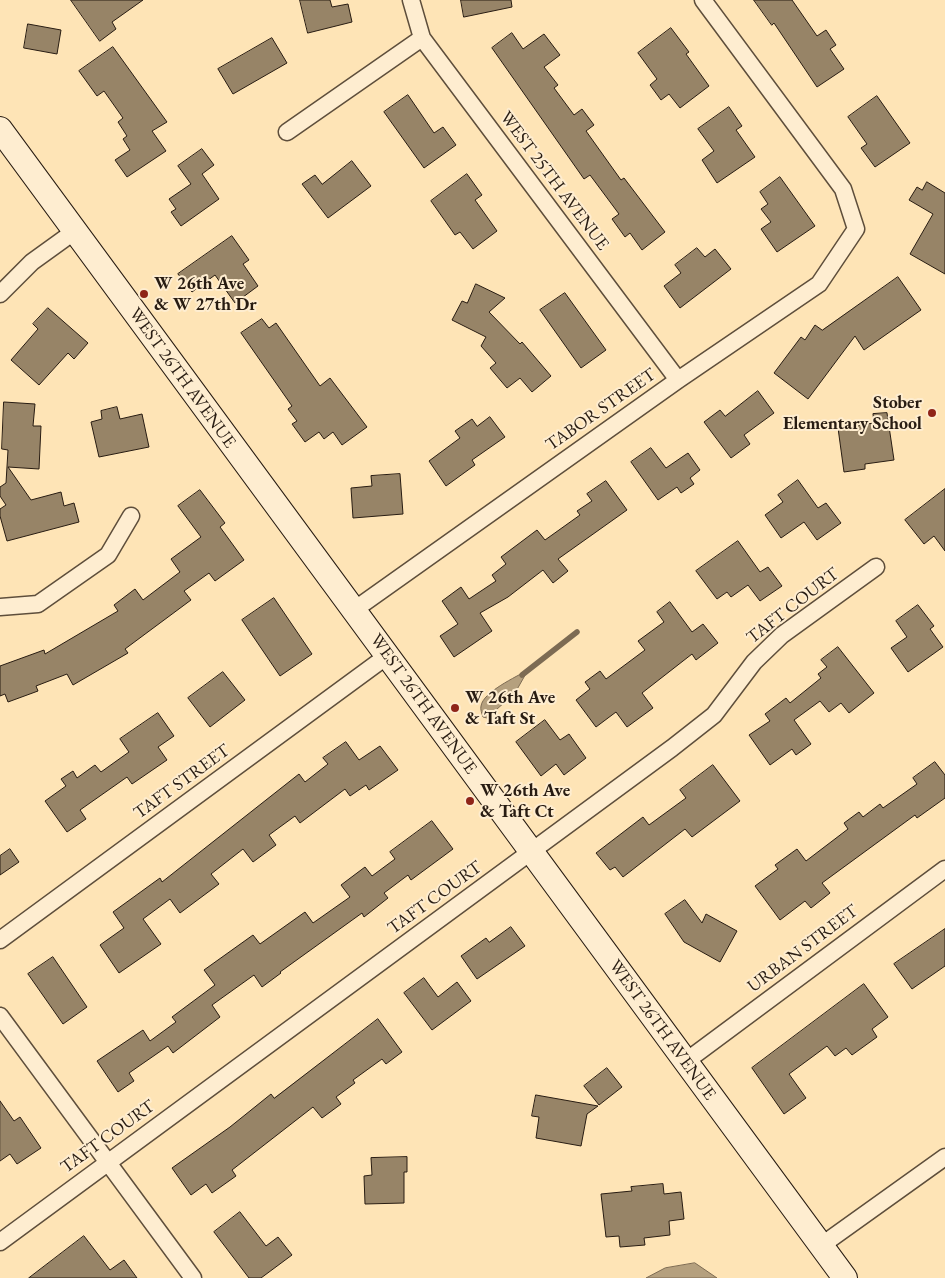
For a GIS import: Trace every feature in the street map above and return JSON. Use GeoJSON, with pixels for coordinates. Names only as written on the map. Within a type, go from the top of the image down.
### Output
{"type":"FeatureCollection","features":[{"type":"Feature","properties":{"kind":"street","name":"WEST 25TH AVENUE"},"geometry":{"type":"LineString","coordinates":[[411,0],[422,38],[678,380]]}},
{"type":"Feature","properties":{"kind":"street","name":"TABOR STREET"},"geometry":{"type":"LineString","coordinates":[[354,610],[678,380],[819,284],[856,229],[844,189],[703,0]]}},
{"type":"Feature","properties":{"kind":"street"},"geometry":{"type":"LineString","coordinates":[[287,132],[422,38]]}},
{"type":"Feature","properties":{"kind":"street","name":"WEST 26TH AVENUE"},"geometry":{"type":"LineString","coordinates":[[0,129],[845,1278]]}},
{"type":"Feature","properties":{"kind":"street"},"geometry":{"type":"LineString","coordinates":[[0,294],[32,262],[75,232]]}},
{"type":"Feature","properties":{"kind":"street"},"geometry":{"type":"LineString","coordinates":[[0,607],[38,604],[108,555],[131,516]]}},
{"type":"Feature","properties":{"kind":"street","name":"TAFT COURT"},"geometry":{"type":"LineString","coordinates":[[0,1242],[532,851],[714,714],[754,662],[782,635],[876,567]]}},
{"type":"Feature","properties":{"kind":"street","name":"TAFT STREET"},"geometry":{"type":"LineString","coordinates":[[0,940],[387,656]]}},
{"type":"Feature","properties":{"kind":"street","name":"URBAN STREET"},"geometry":{"type":"LineString","coordinates":[[685,1062],[945,869]]}},
{"type":"Feature","properties":{"kind":"street"},"geometry":{"type":"LineString","coordinates":[[0,1016],[109,1161],[193,1278]]}},
{"type":"Feature","properties":{"kind":"street"},"geometry":{"type":"LineString","coordinates":[[822,1246],[945,1157]]}},
{"type":"Feature","properties":{"kind":"shaded area"},"geometry":{"type":"Polygon","coordinates":[[[528,670],[515,693],[487,718],[483,717],[481,706],[488,695],[501,685],[528,670]]]}},
{"type":"Feature","properties":{"kind":"shaded area"},"geometry":{"type":"Polygon","coordinates":[[[695,1263],[717,1278],[646,1278],[665,1268],[695,1263]]]}},
{"type":"Feature","properties":{"kind":"building"},"geometry":{"type":"Polygon","coordinates":[[[71,0],[143,0],[112,22],[116,29],[100,41],[71,0]]]}},
{"type":"Feature","properties":{"kind":"building"},"geometry":{"type":"Polygon","coordinates":[[[300,0],[330,0],[332,7],[348,4],[352,22],[308,33],[300,0]]]}},
{"type":"Feature","properties":{"kind":"building"},"geometry":{"type":"Polygon","coordinates":[[[461,0],[511,0],[512,7],[464,17],[461,0]]]}},
{"type":"Feature","properties":{"kind":"building"},"geometry":{"type":"Polygon","coordinates":[[[754,0],[792,0],[817,36],[826,30],[836,45],[830,49],[844,69],[817,87],[774,23],[772,25],[754,0]]]}},
{"type":"Feature","properties":{"kind":"building"},"geometry":{"type":"Polygon","coordinates":[[[28,24],[61,30],[57,54],[24,48],[28,24]]]}},
{"type":"Feature","properties":{"kind":"building"},"geometry":{"type":"Polygon","coordinates":[[[671,28],[689,52],[686,54],[709,86],[680,108],[669,94],[661,100],[650,85],[657,79],[638,53],[671,28]]]}},
{"type":"Feature","properties":{"kind":"building"},"geometry":{"type":"Polygon","coordinates":[[[512,33],[523,49],[544,34],[560,55],[544,67],[558,85],[554,88],[574,115],[582,109],[594,125],[586,131],[621,180],[624,178],[665,232],[642,250],[630,233],[625,237],[612,219],[619,214],[590,175],[584,179],[492,48],[512,33]]]}},
{"type":"Feature","properties":{"kind":"building"},"geometry":{"type":"Polygon","coordinates":[[[272,38],[287,63],[233,94],[218,69],[272,38]]]}},
{"type":"Feature","properties":{"kind":"building"},"geometry":{"type":"Polygon","coordinates":[[[113,47],[167,122],[152,131],[166,151],[127,177],[115,160],[130,150],[123,139],[127,136],[118,122],[123,118],[104,91],[97,96],[79,71],[113,47]]]}},
{"type":"Feature","properties":{"kind":"building"},"geometry":{"type":"Polygon","coordinates":[[[408,95],[434,133],[443,127],[456,145],[424,168],[384,112],[408,95]]]}},
{"type":"Feature","properties":{"kind":"building"},"geometry":{"type":"Polygon","coordinates":[[[877,96],[910,143],[875,167],[861,148],[867,144],[848,117],[877,96]]]}},
{"type":"Feature","properties":{"kind":"building"},"geometry":{"type":"Polygon","coordinates":[[[729,107],[742,126],[736,130],[755,157],[717,183],[702,160],[714,151],[698,129],[729,107]]]}},
{"type":"Feature","properties":{"kind":"building"},"geometry":{"type":"Polygon","coordinates":[[[202,149],[214,165],[202,174],[219,199],[181,226],[171,212],[176,209],[169,199],[191,184],[178,166],[202,149]]]}},
{"type":"Feature","properties":{"kind":"building"},"geometry":{"type":"Polygon","coordinates":[[[352,161],[371,186],[328,218],[302,184],[315,175],[322,184],[352,161]]]}},
{"type":"Feature","properties":{"kind":"building"},"geometry":{"type":"Polygon","coordinates":[[[467,174],[482,195],[475,200],[497,231],[473,249],[460,232],[455,235],[431,201],[467,174]]]}},
{"type":"Feature","properties":{"kind":"building"},"geometry":{"type":"Polygon","coordinates":[[[780,177],[815,226],[777,252],[761,229],[771,222],[761,209],[768,204],[760,192],[780,177]]]}},
{"type":"Feature","properties":{"kind":"building"},"geometry":{"type":"Polygon","coordinates":[[[927,182],[945,193],[945,274],[910,254],[933,214],[909,200],[917,187],[922,190],[927,182]]]}},
{"type":"Feature","properties":{"kind":"building"},"geometry":{"type":"Polygon","coordinates":[[[232,236],[249,260],[243,264],[258,286],[235,303],[215,275],[192,292],[178,274],[232,236]]]}},
{"type":"Feature","properties":{"kind":"building"},"geometry":{"type":"Polygon","coordinates":[[[697,248],[705,257],[715,249],[731,269],[680,308],[664,286],[681,273],[675,265],[697,248]]]}},
{"type":"Feature","properties":{"kind":"building"},"geometry":{"type":"Polygon","coordinates":[[[898,277],[921,310],[864,350],[855,336],[808,399],[774,373],[801,337],[805,340],[815,325],[822,330],[898,277]]]}},
{"type":"Feature","properties":{"kind":"building"},"geometry":{"type":"Polygon","coordinates":[[[476,284],[505,298],[489,312],[520,344],[522,342],[551,376],[532,392],[520,378],[507,388],[490,368],[496,363],[481,346],[486,337],[452,320],[462,301],[467,303],[476,284]]]}},
{"type":"Feature","properties":{"kind":"building"},"geometry":{"type":"Polygon","coordinates":[[[565,293],[606,350],[581,368],[540,310],[565,293]]]}},
{"type":"Feature","properties":{"kind":"building"},"geometry":{"type":"Polygon","coordinates":[[[48,308],[88,343],[74,359],[68,353],[39,385],[11,360],[38,329],[33,324],[48,308]]]}},
{"type":"Feature","properties":{"kind":"building"},"geometry":{"type":"Polygon","coordinates":[[[262,319],[269,328],[276,323],[320,386],[330,378],[367,427],[342,445],[333,432],[324,439],[319,432],[305,442],[292,424],[297,421],[288,409],[292,406],[241,333],[262,319]]]}},
{"type":"Feature","properties":{"kind":"building"},"geometry":{"type":"Polygon","coordinates":[[[758,391],[774,413],[744,435],[750,444],[731,458],[704,422],[720,410],[725,416],[758,391]]]}},
{"type":"Feature","properties":{"kind":"building"},"geometry":{"type":"Polygon","coordinates":[[[4,402],[35,404],[33,426],[41,426],[39,469],[8,467],[31,500],[61,492],[64,506],[74,503],[79,522],[7,541],[0,516],[0,509],[6,505],[0,496],[0,487],[6,483],[8,450],[2,449],[4,402]]]}},
{"type":"Feature","properties":{"kind":"building"},"geometry":{"type":"Polygon","coordinates":[[[117,407],[120,419],[142,414],[149,447],[99,457],[91,422],[102,419],[101,411],[117,407]]]}},
{"type":"Feature","properties":{"kind":"building"},"geometry":{"type":"Polygon","coordinates":[[[887,413],[894,460],[865,464],[865,469],[844,472],[838,428],[874,423],[873,414],[887,413]]]}},
{"type":"Feature","properties":{"kind":"building"},"geometry":{"type":"Polygon","coordinates":[[[490,417],[505,437],[472,460],[475,465],[446,486],[429,461],[460,438],[455,431],[472,419],[477,426],[490,417]]]}},
{"type":"Feature","properties":{"kind":"building"},"geometry":{"type":"Polygon","coordinates":[[[651,448],[666,468],[688,453],[700,470],[690,478],[694,484],[681,493],[677,487],[658,500],[631,462],[651,448]]]}},
{"type":"Feature","properties":{"kind":"building"},"geometry":{"type":"Polygon","coordinates":[[[400,474],[403,514],[353,518],[351,488],[372,486],[371,476],[400,474]]]}},
{"type":"Feature","properties":{"kind":"building"},"geometry":{"type":"Polygon","coordinates":[[[798,480],[818,508],[826,503],[841,523],[817,540],[804,522],[781,538],[765,515],[783,502],[778,495],[798,480]]]}},
{"type":"Feature","properties":{"kind":"building"},"geometry":{"type":"Polygon","coordinates":[[[606,481],[627,510],[558,559],[568,571],[553,583],[543,570],[508,597],[480,613],[492,631],[454,657],[440,636],[458,624],[442,601],[461,587],[469,599],[496,581],[492,575],[506,564],[501,557],[537,530],[545,540],[580,515],[577,511],[592,501],[587,494],[606,481]]]}},
{"type":"Feature","properties":{"kind":"building"},"geometry":{"type":"Polygon","coordinates":[[[945,489],[945,551],[934,536],[924,544],[905,520],[945,489]]]}},
{"type":"Feature","properties":{"kind":"building"},"geometry":{"type":"Polygon","coordinates":[[[200,490],[225,523],[220,527],[244,560],[215,581],[209,573],[184,591],[191,600],[125,649],[128,653],[73,685],[67,674],[36,686],[38,691],[8,702],[5,694],[0,696],[0,666],[44,650],[45,654],[118,611],[114,605],[135,589],[143,600],[180,572],[171,559],[201,537],[178,506],[200,490]]]}},
{"type":"Feature","properties":{"kind":"building"},"geometry":{"type":"Polygon","coordinates":[[[738,541],[760,572],[768,567],[782,586],[760,601],[748,585],[731,597],[727,592],[717,599],[696,571],[738,541]]]}},
{"type":"Feature","properties":{"kind":"building"},"geometry":{"type":"Polygon","coordinates":[[[274,598],[312,654],[280,676],[242,620],[274,598]]]}},
{"type":"Feature","properties":{"kind":"building"},"geometry":{"type":"Polygon","coordinates":[[[670,602],[692,632],[703,624],[718,643],[696,660],[692,654],[642,693],[653,708],[627,727],[616,712],[596,727],[576,700],[590,689],[585,682],[600,671],[606,679],[645,650],[638,641],[664,622],[657,612],[670,602]]]}},
{"type":"Feature","properties":{"kind":"building"},"geometry":{"type":"Polygon","coordinates":[[[918,605],[934,626],[930,629],[943,647],[908,672],[891,648],[907,637],[896,621],[918,605]]]}},
{"type":"Feature","properties":{"kind":"building"},"geometry":{"type":"Polygon","coordinates":[[[838,647],[874,693],[849,713],[841,703],[829,712],[820,701],[794,720],[811,744],[796,755],[792,749],[770,765],[749,735],[770,721],[765,714],[786,698],[790,703],[821,678],[818,674],[827,667],[821,660],[838,647]]]}},
{"type":"Feature","properties":{"kind":"building"},"geometry":{"type":"Polygon","coordinates":[[[223,672],[245,700],[210,727],[188,698],[223,672]]]}},
{"type":"Feature","properties":{"kind":"building"},"geometry":{"type":"Polygon","coordinates":[[[158,713],[174,736],[158,747],[167,760],[132,784],[127,777],[80,810],[86,819],[67,832],[45,801],[66,786],[61,779],[73,771],[77,778],[95,765],[101,772],[129,752],[120,739],[158,713]]]}},
{"type":"Feature","properties":{"kind":"building"},"geometry":{"type":"Polygon","coordinates":[[[545,720],[560,740],[569,734],[586,758],[564,775],[556,764],[541,776],[516,742],[545,720]]]}},
{"type":"Feature","properties":{"kind":"building"},"geometry":{"type":"Polygon","coordinates":[[[346,742],[359,760],[380,746],[398,770],[369,790],[366,785],[350,796],[345,789],[300,823],[295,816],[269,835],[276,845],[253,862],[243,849],[211,874],[219,884],[180,913],[170,899],[143,919],[161,944],[119,973],[100,945],[124,928],[113,912],[160,878],[162,882],[299,774],[305,782],[328,764],[323,758],[346,742]]]}},
{"type":"Feature","properties":{"kind":"building"},"geometry":{"type":"Polygon","coordinates":[[[935,762],[945,775],[945,798],[917,818],[915,815],[822,883],[830,893],[811,908],[805,901],[780,920],[755,886],[778,869],[775,865],[797,849],[806,861],[848,829],[844,823],[859,812],[863,817],[880,804],[883,808],[917,784],[913,778],[935,762]]]}},
{"type":"Feature","properties":{"kind":"building"},"geometry":{"type":"Polygon","coordinates":[[[713,765],[740,801],[692,837],[685,829],[623,877],[615,867],[610,870],[596,853],[643,817],[649,825],[686,798],[680,790],[713,765]]]}},
{"type":"Feature","properties":{"kind":"building"},"geometry":{"type":"Polygon","coordinates":[[[432,821],[453,849],[411,880],[408,875],[384,893],[388,898],[364,917],[362,913],[262,987],[254,975],[212,1005],[220,1017],[173,1053],[168,1046],[129,1073],[134,1081],[118,1092],[97,1061],[143,1030],[150,1041],[176,1022],[172,1017],[215,985],[204,970],[253,935],[260,944],[305,912],[313,923],[350,897],[341,885],[365,867],[372,876],[395,859],[390,852],[432,821]]]}},
{"type":"Feature","properties":{"kind":"building"},"geometry":{"type":"Polygon","coordinates":[[[10,849],[19,862],[0,875],[0,856],[10,849]]]}},
{"type":"Feature","properties":{"kind":"building"},"geometry":{"type":"Polygon","coordinates":[[[685,900],[702,923],[706,914],[737,931],[720,962],[684,942],[665,914],[685,900]]]}},
{"type":"Feature","properties":{"kind":"building"},"geometry":{"type":"Polygon","coordinates":[[[511,927],[525,946],[477,979],[461,956],[486,938],[489,942],[511,927]]]}},
{"type":"Feature","properties":{"kind":"building"},"geometry":{"type":"Polygon","coordinates":[[[945,929],[945,966],[912,989],[894,964],[945,929]]]}},
{"type":"Feature","properties":{"kind":"building"},"geometry":{"type":"Polygon","coordinates":[[[53,957],[87,1007],[63,1024],[28,974],[53,957]]]}},
{"type":"Feature","properties":{"kind":"building"},"geometry":{"type":"Polygon","coordinates":[[[424,978],[438,997],[457,982],[471,1001],[432,1030],[404,993],[424,978]]]}},
{"type":"Feature","properties":{"kind":"building"},"geometry":{"type":"Polygon","coordinates":[[[864,984],[888,1017],[872,1029],[877,1037],[852,1055],[846,1048],[835,1056],[827,1046],[789,1074],[806,1098],[784,1114],[752,1068],[864,984]]]}},
{"type":"Feature","properties":{"kind":"building"},"geometry":{"type":"Polygon","coordinates":[[[378,1019],[402,1052],[386,1064],[382,1059],[353,1080],[355,1083],[336,1097],[341,1104],[322,1118],[313,1107],[232,1170],[236,1176],[212,1193],[206,1184],[191,1195],[172,1168],[230,1127],[271,1094],[274,1098],[378,1019]]]}},
{"type":"Feature","properties":{"kind":"building"},"geometry":{"type":"Polygon","coordinates":[[[607,1068],[622,1087],[599,1105],[584,1086],[607,1068]]]}},
{"type":"Feature","properties":{"kind":"building"},"geometry":{"type":"Polygon","coordinates":[[[536,1095],[598,1106],[587,1114],[581,1146],[536,1138],[539,1117],[532,1116],[536,1095]]]}},
{"type":"Feature","properties":{"kind":"building"},"geometry":{"type":"Polygon","coordinates":[[[0,1101],[14,1121],[20,1117],[41,1148],[17,1164],[10,1154],[0,1161],[0,1101]]]}},
{"type":"Feature","properties":{"kind":"building"},"geometry":{"type":"Polygon","coordinates":[[[407,1157],[407,1172],[404,1172],[404,1203],[365,1204],[364,1176],[372,1175],[371,1158],[407,1157]]]}},
{"type":"Feature","properties":{"kind":"building"},"geometry":{"type":"Polygon","coordinates":[[[663,1184],[664,1194],[681,1192],[684,1219],[669,1221],[670,1235],[644,1238],[645,1245],[620,1247],[619,1236],[606,1237],[601,1194],[632,1191],[631,1187],[663,1184]]]}},
{"type":"Feature","properties":{"kind":"building"},"geometry":{"type":"Polygon","coordinates":[[[240,1212],[266,1246],[278,1237],[292,1255],[261,1278],[249,1278],[214,1232],[240,1212]]]}},
{"type":"Feature","properties":{"kind":"building"},"geometry":{"type":"Polygon","coordinates":[[[84,1236],[110,1270],[124,1260],[137,1278],[29,1278],[84,1236]]]}},
{"type":"Feature","properties":{"kind":"waterway"},"geometry":{"type":"LineString","coordinates":[[522,675],[577,632]]}},
{"type":"Feature","properties":{"kind":"place","name":"W 26th Ave & W 27th Dr"},"geometry":{"type":"Point","coordinates":[144,294]}},
{"type":"Feature","properties":{"kind":"place","name":"Stober Elementary School"},"geometry":{"type":"Point","coordinates":[932,413]}},
{"type":"Feature","properties":{"kind":"place","name":"W 26th Ave & Taft St"},"geometry":{"type":"Point","coordinates":[455,708]}},
{"type":"Feature","properties":{"kind":"place","name":"W 26th Ave & Taft Ct"},"geometry":{"type":"Point","coordinates":[470,801]}}]}
